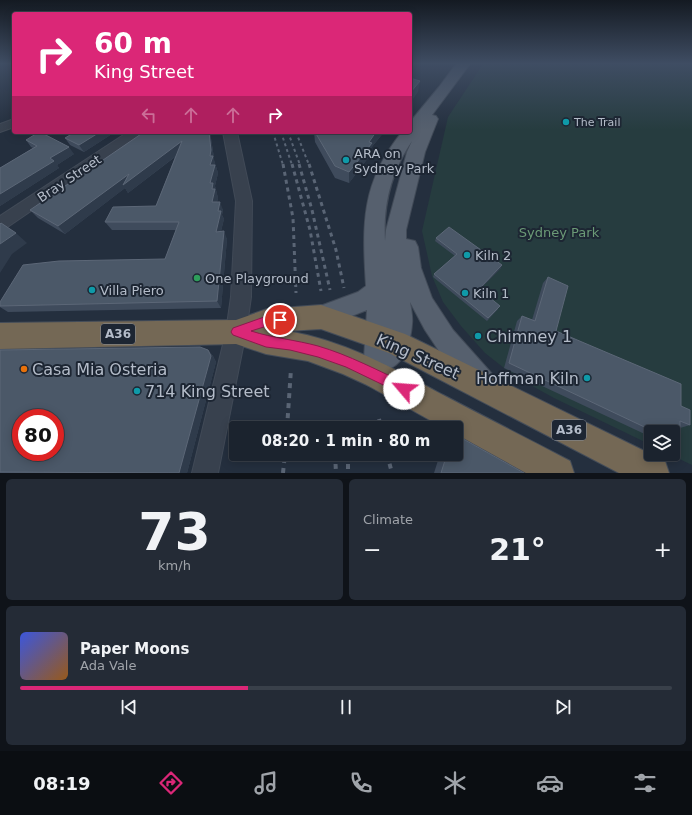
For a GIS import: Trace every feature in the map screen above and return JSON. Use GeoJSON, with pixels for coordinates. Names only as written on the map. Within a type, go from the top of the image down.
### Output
{"type":"FeatureCollection","features":[{"type":"Feature","properties":{"kind":"highway","name":"King Street"},"geometry":{"type":"LineString","coordinates":[[236,332],[267,321],[321,317],[387,340],[485,387],[653,473]]}},
{"type":"Feature","properties":{"kind":"highway","name":"King Street"},"geometry":{"type":"LineString","coordinates":[[0,336],[236,332],[266,341],[308,348],[348,362],[377,375],[558,473]]}},
{"type":"Feature","properties":{"kind":"main road"},"geometry":{"type":"LineString","coordinates":[[412,130],[447,86]]}},
{"type":"Feature","properties":{"kind":"main road"},"geometry":{"type":"LineString","coordinates":[[377,375],[387,340],[400,323],[395,245],[396,230],[416,152],[438,98]]}},
{"type":"Feature","properties":{"kind":"main road"},"geometry":{"type":"LineString","coordinates":[[387,340],[378,290],[374,234],[377,198],[389,164],[409,134]]}},
{"type":"Feature","properties":{"kind":"main road"},"geometry":{"type":"LineString","coordinates":[[402,207],[408,260],[413,282],[421,303],[450,346],[485,387]]}},
{"type":"Feature","properties":{"kind":"main road"},"geometry":{"type":"LineString","coordinates":[[321,317],[366,300],[378,290]]}},
{"type":"Feature","properties":{"kind":"street"},"geometry":{"type":"LineString","coordinates":[[0,128],[12,124]]}},
{"type":"Feature","properties":{"kind":"street","name":"Bray Street"},"geometry":{"type":"LineString","coordinates":[[0,224],[134,134]]}},
{"type":"Feature","properties":{"kind":"street"},"geometry":{"type":"LineString","coordinates":[[205,473],[236,332],[241,297],[244,202],[230,134]]}},
{"type":"Feature","properties":{"kind":"green space","name":"Sydney Park"},"geometry":{"type":"Polygon","coordinates":[[[468,86],[692,86],[692,465],[680,459],[680,425],[644,425],[644,442],[554,398],[514,376],[485,353],[461,326],[443,302],[432,276],[422,231],[448,117],[468,86]]]}},
{"type":"Feature","properties":{"kind":"building"},"geometry":{"type":"Polygon","coordinates":[[[36,134],[44,134],[69,147],[50,158],[54,161],[0,194],[0,168],[37,146],[26,140],[36,134]]]}},
{"type":"Feature","properties":{"kind":"building"},"geometry":{"type":"Polygon","coordinates":[[[72,134],[97,134],[79,145],[65,138],[72,134]]]}},
{"type":"Feature","properties":{"kind":"building"},"geometry":{"type":"Polygon","coordinates":[[[141,134],[209,134],[211,150],[210,156],[213,156],[210,165],[215,165],[210,183],[213,183],[212,189],[215,189],[212,202],[220,202],[218,211],[221,211],[216,232],[224,231],[217,301],[0,306],[0,302],[23,265],[59,261],[165,259],[179,222],[105,222],[113,207],[156,206],[182,141],[123,185],[129,174],[58,226],[30,210],[141,134]]]}},
{"type":"Feature","properties":{"kind":"building","name":"ARA on Sydney Park"},"geometry":{"type":"Polygon","coordinates":[[[316,134],[375,134],[369,142],[372,143],[349,172],[335,166],[316,134]]]}},
{"type":"Feature","properties":{"kind":"building"},"geometry":{"type":"Polygon","coordinates":[[[1,223],[16,233],[0,244],[0,224],[1,223]]]}},
{"type":"Feature","properties":{"kind":"building"},"geometry":{"type":"Polygon","coordinates":[[[449,227],[502,265],[479,289],[500,306],[488,318],[434,274],[457,254],[436,238],[449,227]]]}},
{"type":"Feature","properties":{"kind":"building","name":"Hoffman Kiln"},"geometry":{"type":"Polygon","coordinates":[[[548,277],[568,286],[556,331],[681,384],[681,406],[690,410],[690,425],[680,421],[680,425],[644,425],[644,427],[509,363],[522,316],[535,321],[548,277]]]}},
{"type":"Feature","properties":{"kind":"building"},"geometry":{"type":"Polygon","coordinates":[[[200,347],[208,350],[211,356],[179,473],[0,472],[0,350],[200,347]]]}},
{"type":"Feature","properties":{"kind":"building"},"geometry":{"type":"Polygon","coordinates":[[[463,439],[524,473],[441,473],[445,461],[463,461],[463,439]]]}},
{"type":"Feature","properties":{"kind":"railway"},"geometry":{"type":"LineString","coordinates":[[274,134],[283,165]]}},
{"type":"Feature","properties":{"kind":"railway"},"geometry":{"type":"LineString","coordinates":[[282,134],[292,165]]}},
{"type":"Feature","properties":{"kind":"railway"},"geometry":{"type":"LineString","coordinates":[[289,134],[300,165]]}},
{"type":"Feature","properties":{"kind":"railway"},"geometry":{"type":"LineString","coordinates":[[297,134],[309,165]]}},
{"type":"Feature","properties":{"kind":"railway"},"geometry":{"type":"LineString","coordinates":[[283,164],[293,218],[296,293]]}},
{"type":"Feature","properties":{"kind":"railway"},"geometry":{"type":"LineString","coordinates":[[292,164],[310,230],[321,291]]}},
{"type":"Feature","properties":{"kind":"railway"},"geometry":{"type":"LineString","coordinates":[[299,164],[312,210],[330,290]]}},
{"type":"Feature","properties":{"kind":"railway"},"geometry":{"type":"LineString","coordinates":[[309,164],[336,250],[344,288]]}},
{"type":"Feature","properties":{"kind":"railway"},"geometry":{"type":"LineString","coordinates":[[287,421],[291,369]]}},
{"type":"Feature","properties":{"kind":"railway"},"geometry":{"type":"LineString","coordinates":[[283,473],[284,461]]}},
{"type":"Feature","properties":{"kind":"railway"},"geometry":{"type":"LineString","coordinates":[[335,461],[336,473]]}},
{"type":"Feature","properties":{"kind":"railway"},"geometry":{"type":"LineString","coordinates":[[348,461],[348,473]]}},
{"type":"Feature","properties":{"kind":"railway"},"geometry":{"type":"LineString","coordinates":[[389,461],[392,473]]}},
{"type":"Feature","properties":{"kind":"place","name":"The Trail"},"geometry":{"type":"Point","coordinates":[566,122]}},
{"type":"Feature","properties":{"kind":"place","name":"ARA on Sydney Park"},"geometry":{"type":"Point","coordinates":[346,160]}},
{"type":"Feature","properties":{"kind":"place","name":"Kiln 2"},"geometry":{"type":"Point","coordinates":[467,255]}},
{"type":"Feature","properties":{"kind":"place","name":"One Playground"},"geometry":{"type":"Point","coordinates":[197,278]}},
{"type":"Feature","properties":{"kind":"place","name":"Villa Piero"},"geometry":{"type":"Point","coordinates":[92,290]}},
{"type":"Feature","properties":{"kind":"place","name":"Kiln 1"},"geometry":{"type":"Point","coordinates":[465,293]}},
{"type":"Feature","properties":{"kind":"place","name":"Chimney 1"},"geometry":{"type":"Point","coordinates":[478,336]}},
{"type":"Feature","properties":{"kind":"place","name":"Casa Mia Osteria"},"geometry":{"type":"Point","coordinates":[24,369]}},
{"type":"Feature","properties":{"kind":"place","name":"Hoffman Kiln"},"geometry":{"type":"Point","coordinates":[587,378]}},
{"type":"Feature","properties":{"kind":"place","name":"714 King Street"},"geometry":{"type":"Point","coordinates":[137,391]}},
{"type":"Feature","properties":{"kind":"route"},"geometry":{"type":"LineString","coordinates":[[280,320],[267,321],[236,332],[266,341],[308,348],[348,362],[404,389]]}}]}
